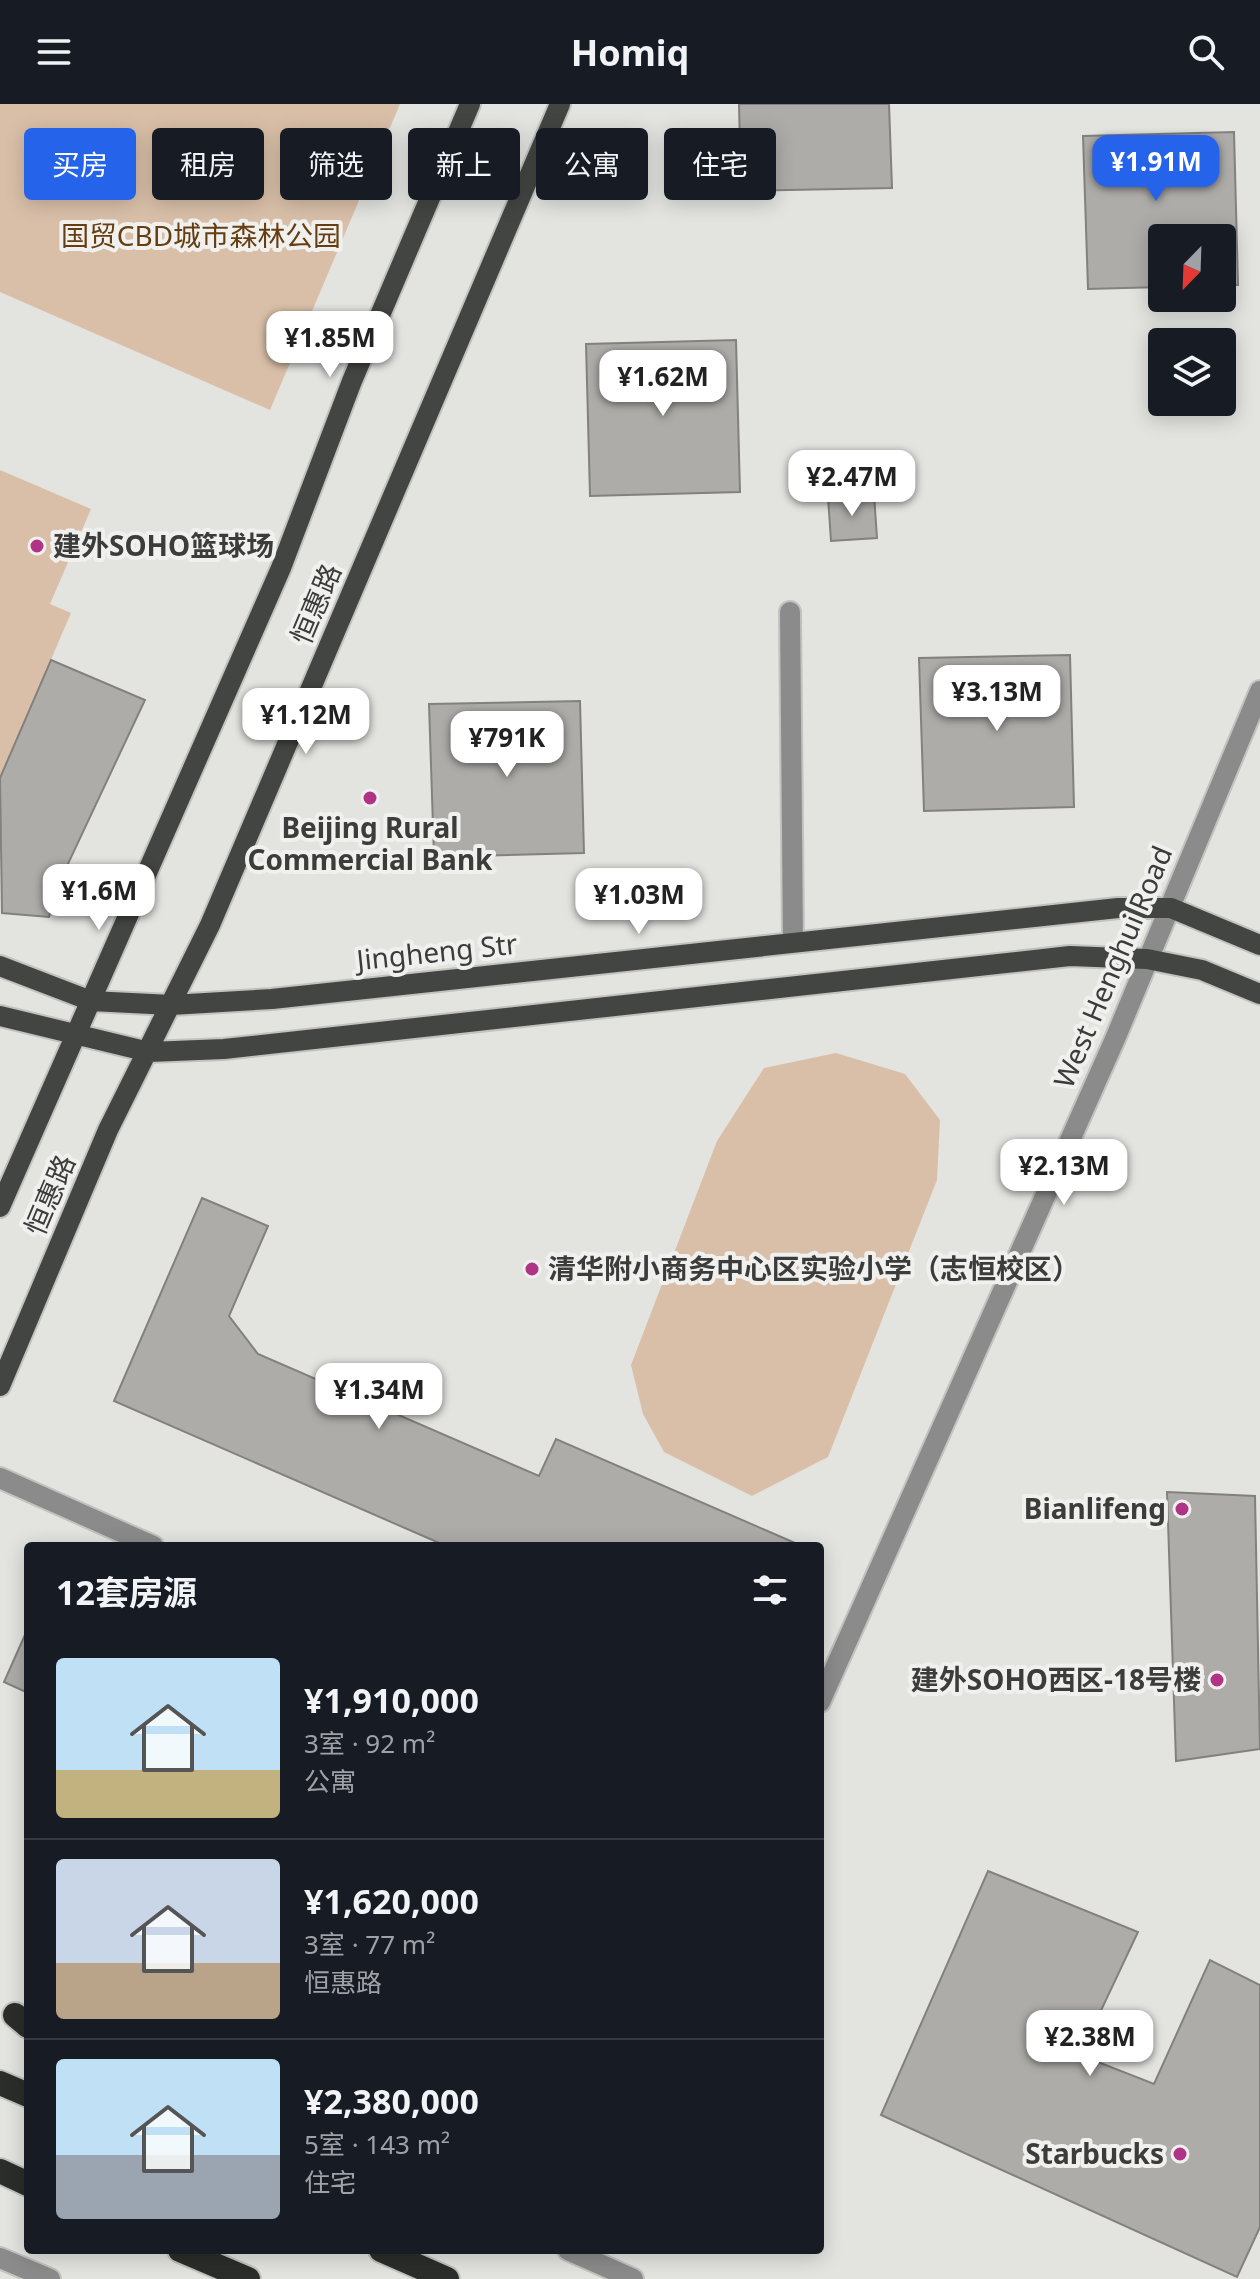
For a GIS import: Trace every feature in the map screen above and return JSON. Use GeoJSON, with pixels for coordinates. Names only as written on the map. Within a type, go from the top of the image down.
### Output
{"type":"FeatureCollection","features":[{"type":"Feature","properties":{"kind":"highway"},"geometry":{"type":"LineString","coordinates":[[0,2083],[24,2093]]}},
{"type":"Feature","properties":{"kind":"highway"},"geometry":{"type":"LineString","coordinates":[[0,2171],[24,2182]]}},
{"type":"Feature","properties":{"kind":"highway"},"geometry":{"type":"LineString","coordinates":[[189,2254],[248,2279]]}},
{"type":"Feature","properties":{"kind":"highway"},"geometry":{"type":"LineString","coordinates":[[390,2254],[447,2279]]}},
{"type":"Feature","properties":{"kind":"main road"},"geometry":{"type":"LineString","coordinates":[[0,1207],[281,568],[352,381],[470,104]]}},
{"type":"Feature","properties":{"kind":"main road","name":"恒惠路"},"geometry":{"type":"LineString","coordinates":[[0,1386],[108,1130],[210,925],[560,104]]}},
{"type":"Feature","properties":{"kind":"main road","name":"Jingheng Str"},"geometry":{"type":"LineString","coordinates":[[0,966],[91,1001],[171,1005],[288,997],[1118,908],[1171,908],[1260,945]]}},
{"type":"Feature","properties":{"kind":"main road"},"geometry":{"type":"LineString","coordinates":[[0,1016],[149,1052],[240,1048],[1070,956],[1147,959],[1202,970],[1260,994]]}},
{"type":"Feature","properties":{"kind":"street"},"geometry":{"type":"LineString","coordinates":[[790,612],[793,941]]}},
{"type":"Feature","properties":{"kind":"street","name":"West Henghui Road"},"geometry":{"type":"LineString","coordinates":[[824,1693],[1115,1039],[1260,691]]}},
{"type":"Feature","properties":{"kind":"street"},"geometry":{"type":"LineString","coordinates":[[0,1478],[144,1542]]}},
{"type":"Feature","properties":{"kind":"street"},"geometry":{"type":"LineString","coordinates":[[590,2254],[633,2279]]}},
{"type":"Feature","properties":{"kind":"street"},"geometry":{"type":"LineString","coordinates":[[0,2258],[50,2279]]}},
{"type":"Feature","properties":{"kind":"green space","name":"国贸CBD城市森林公园"},"geometry":{"type":"Polygon","coordinates":[[[0,104],[400,104],[390,128],[280,128],[280,200],[359,200],[270,410],[0,292],[0,104]]]}},
{"type":"Feature","properties":{"kind":"green space"},"geometry":{"type":"Polygon","coordinates":[[[0,470],[91,509],[50,604],[71,613],[0,778],[0,470]]]}},
{"type":"Feature","properties":{"kind":"green space"},"geometry":{"type":"Polygon","coordinates":[[[836,1053],[905,1074],[940,1120],[937,1180],[828,1457],[752,1496],[664,1452],[643,1414],[631,1365],[717,1141],[764,1068],[836,1053]]]}},
{"type":"Feature","properties":{"kind":"building"},"geometry":{"type":"Polygon","coordinates":[[[739,104],[889,104],[892,188],[776,190],[776,128],[740,128],[739,104]]]}},
{"type":"Feature","properties":{"kind":"building"},"geometry":{"type":"Polygon","coordinates":[[[1234,132],[1238,285],[1236,224],[1148,224],[1148,287],[1088,289],[1083,136],[1234,132]]]}},
{"type":"Feature","properties":{"kind":"building"},"geometry":{"type":"Polygon","coordinates":[[[736,340],[740,492],[590,496],[586,344],[736,340]]]}},
{"type":"Feature","properties":{"kind":"building"},"geometry":{"type":"Polygon","coordinates":[[[874,494],[877,538],[831,541],[828,497],[874,494]]]}},
{"type":"Feature","properties":{"kind":"building"},"geometry":{"type":"Polygon","coordinates":[[[1070,655],[1074,807],[924,811],[919,658],[1070,655]]]}},
{"type":"Feature","properties":{"kind":"building"},"geometry":{"type":"Polygon","coordinates":[[[51,660],[145,700],[58,885],[49,917],[2,913],[0,778],[51,660]]]}},
{"type":"Feature","properties":{"kind":"building"},"geometry":{"type":"Polygon","coordinates":[[[580,701],[584,853],[434,857],[429,704],[580,701]]]}},
{"type":"Feature","properties":{"kind":"building"},"geometry":{"type":"Polygon","coordinates":[[[202,1198],[268,1226],[229,1316],[258,1354],[539,1476],[556,1439],[793,1542],[437,1542],[114,1401],[202,1198]]]}},
{"type":"Feature","properties":{"kind":"building","name":"建外SOHO西区-18号楼"},"geometry":{"type":"Polygon","coordinates":[[[1167,1492],[1255,1496],[1260,1749],[1176,1761],[1167,1492]]]}},
{"type":"Feature","properties":{"kind":"building"},"geometry":{"type":"Polygon","coordinates":[[[24,1637],[24,1691],[4,1682],[24,1637]]]}},
{"type":"Feature","properties":{"kind":"building"},"geometry":{"type":"Polygon","coordinates":[[[988,1871],[1138,1932],[1080,2055],[1154,2084],[1210,1960],[1260,1985],[1260,2227],[1237,2277],[881,2115],[988,1871]]]}},
{"type":"Feature","properties":{"kind":"place","name":"建外SOHO篮球场"},"geometry":{"type":"Point","coordinates":[37,546]}},
{"type":"Feature","properties":{"kind":"place","name":"Beijing Rural Commercial Bank"},"geometry":{"type":"Point","coordinates":[370,798]}},
{"type":"Feature","properties":{"kind":"place","name":"清华附小商务中心区实验小学（志恒校区）"},"geometry":{"type":"Point","coordinates":[532,1269]}},
{"type":"Feature","properties":{"kind":"place","name":"Bianlifeng"},"geometry":{"type":"Point","coordinates":[1182,1509]}},
{"type":"Feature","properties":{"kind":"place","name":"建外SOHO西区-18号楼"},"geometry":{"type":"Point","coordinates":[1217,1680]}},
{"type":"Feature","properties":{"kind":"place","name":"Starbucks"},"geometry":{"type":"Point","coordinates":[1180,2154]}}]}
